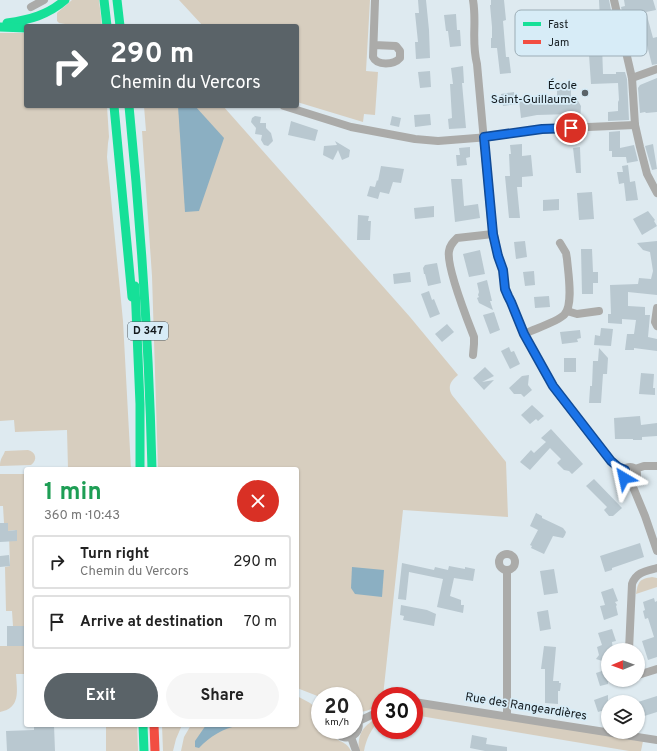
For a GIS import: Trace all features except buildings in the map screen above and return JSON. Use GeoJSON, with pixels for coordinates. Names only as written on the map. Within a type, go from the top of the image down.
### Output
{"type":"FeatureCollection","features":[{"type":"Feature","properties":{"kind":"main road"},"geometry":{"type":"LineString","coordinates":[[0,26],[40,16],[54,9],[65,0]]}},
{"type":"Feature","properties":{"kind":"main road"},"geometry":{"type":"LineString","coordinates":[[104,0],[107,24]]}},
{"type":"Feature","properties":{"kind":"main road"},"geometry":{"type":"LineString","coordinates":[[111,0],[114,24]]}},
{"type":"Feature","properties":{"kind":"main road"},"geometry":{"type":"LineString","coordinates":[[117,0],[120,24]]}},
{"type":"Feature","properties":{"kind":"main road"},"geometry":{"type":"LineString","coordinates":[[126,0],[128,24]]}},
{"type":"Feature","properties":{"kind":"main road"},"geometry":{"type":"LineString","coordinates":[[0,26],[24,28]]}},
{"type":"Feature","properties":{"kind":"main road"},"geometry":{"type":"LineString","coordinates":[[110,108],[116,134]]}},
{"type":"Feature","properties":{"kind":"main road"},"geometry":{"type":"LineString","coordinates":[[114,108],[132,298],[136,318]]}},
{"type":"Feature","properties":{"kind":"main road","name":"D 347"},"geometry":{"type":"LineString","coordinates":[[123,108],[131,197],[140,404],[140,467]]}},
{"type":"Feature","properties":{"kind":"main road","name":"D 347"},"geometry":{"type":"LineString","coordinates":[[129,108],[138,193],[148,333],[152,467]]}},
{"type":"Feature","properties":{"kind":"main road"},"geometry":{"type":"LineString","coordinates":[[136,108],[141,181],[138,193]]}},
{"type":"Feature","properties":{"kind":"main road"},"geometry":{"type":"LineString","coordinates":[[143,727],[144,751]]}},
{"type":"Feature","properties":{"kind":"main road"},"geometry":{"type":"LineString","coordinates":[[154,727],[154,751]]}},
{"type":"Feature","properties":{"kind":"street"},"geometry":{"type":"LineString","coordinates":[[31,7],[44,0]]}},
{"type":"Feature","properties":{"kind":"street"},"geometry":{"type":"LineString","coordinates":[[374,45],[375,0]]}},
{"type":"Feature","properties":{"kind":"street"},"geometry":{"type":"LineString","coordinates":[[473,0],[475,17],[473,39],[477,64],[493,234],[503,270],[505,289],[524,334],[560,397],[611,461],[618,467],[625,470]]}},
{"type":"Feature","properties":{"kind":"street"},"geometry":{"type":"LineString","coordinates":[[614,0],[616,10]]}},
{"type":"Feature","properties":{"kind":"street"},"geometry":{"type":"LineString","coordinates":[[627,56],[632,78],[635,125],[645,169],[657,193]]}},
{"type":"Feature","properties":{"kind":"street"},"geometry":{"type":"LineString","coordinates":[[632,78],[657,69]]}},
{"type":"Feature","properties":{"kind":"street"},"geometry":{"type":"LineString","coordinates":[[290,108],[351,127],[415,139],[438,141],[484,137],[542,129],[635,125]]}},
{"type":"Feature","properties":{"kind":"street"},"geometry":{"type":"LineString","coordinates":[[473,355],[474,337],[454,280],[449,251],[453,242],[457,238],[493,234]]}},
{"type":"Feature","properties":{"kind":"street"},"geometry":{"type":"LineString","coordinates":[[524,334],[560,318],[567,311],[569,302],[567,259],[566,253],[560,243]]}},
{"type":"Feature","properties":{"kind":"street"},"geometry":{"type":"LineString","coordinates":[[657,308],[655,322],[657,326]]}},
{"type":"Feature","properties":{"kind":"street"},"geometry":{"type":"LineString","coordinates":[[567,311],[577,314],[599,311]]}},
{"type":"Feature","properties":{"kind":"street"},"geometry":{"type":"LineString","coordinates":[[635,470],[644,466],[657,466]]}},
{"type":"Feature","properties":{"kind":"street"},"geometry":{"type":"LineString","coordinates":[[632,480],[624,478],[623,474],[625,470],[631,467],[635,470]]}},
{"type":"Feature","properties":{"kind":"street"},"geometry":{"type":"LineString","coordinates":[[635,470],[636,476],[632,480],[632,487],[645,516],[657,551]]}},
{"type":"Feature","properties":{"kind":"street"},"geometry":{"type":"LineString","coordinates":[[629,643],[632,584],[634,578],[639,574],[657,568]]}},
{"type":"Feature","properties":{"kind":"street"},"geometry":{"type":"LineString","coordinates":[[507,570],[508,716]]}},
{"type":"Feature","properties":{"kind":"street"},"geometry":{"type":"LineString","coordinates":[[645,673],[657,669]]}},
{"type":"Feature","properties":{"kind":"street","name":"Rue des Rangeardières"},"geometry":{"type":"LineString","coordinates":[[423,703],[657,740]]}},
{"type":"Feature","properties":{"kind":"street"},"geometry":{"type":"LineString","coordinates":[[352,739],[356,751]]}},
{"type":"Feature","properties":{"kind":"shaded area"},"geometry":{"type":"Polygon","coordinates":[[[72,0],[99,0],[102,24],[59,23],[57,21],[57,13],[72,0]]]}},
{"type":"Feature","properties":{"kind":"shaded area"},"geometry":{"type":"Polygon","coordinates":[[[179,0],[370,0],[366,71],[378,72],[375,115],[364,114],[363,122],[299,103],[299,24],[201,24],[179,0]]]}},
{"type":"Feature","properties":{"kind":"shaded area"},"geometry":{"type":"Polygon","coordinates":[[[0,33],[24,33],[24,108],[107,108],[109,137],[107,157],[123,321],[131,467],[68,467],[67,430],[15,432],[14,420],[0,421],[0,33]]]}},
{"type":"Feature","properties":{"kind":"shaded area"},"geometry":{"type":"Polygon","coordinates":[[[144,108],[225,108],[410,317],[458,375],[450,384],[452,395],[506,462],[508,517],[403,510],[384,687],[371,687],[371,708],[367,711],[363,711],[363,687],[311,687],[311,693],[299,689],[299,467],[158,467],[152,276],[142,131],[146,131],[144,108]]]}},
{"type":"Feature","properties":{"kind":"shaded area"},"geometry":{"type":"Polygon","coordinates":[[[28,450],[33,452],[35,456],[35,461],[31,465],[0,466],[1,459],[5,451],[28,450]]]}},
{"type":"Feature","properties":{"kind":"shaded area"},"geometry":{"type":"Polygon","coordinates":[[[0,474],[24,474],[24,626],[13,626],[12,611],[6,611],[5,567],[10,566],[9,534],[16,530],[8,531],[8,523],[4,523],[3,506],[0,506],[0,474]]]}},
{"type":"Feature","properties":{"kind":"shaded area"},"geometry":{"type":"Polygon","coordinates":[[[652,577],[657,578],[657,587],[636,594],[640,582],[644,579],[652,577]]]}},
{"type":"Feature","properties":{"kind":"shaded area"},"geometry":{"type":"Polygon","coordinates":[[[0,646],[24,646],[24,674],[16,674],[17,692],[15,703],[7,710],[0,712],[0,646]]]}},
{"type":"Feature","properties":{"kind":"shaded area"},"geometry":{"type":"Polygon","coordinates":[[[299,697],[311,704],[311,739],[337,739],[346,744],[351,751],[181,751],[184,737],[190,727],[299,727],[299,697]]]}},
{"type":"Feature","properties":{"kind":"shaded area"},"geometry":{"type":"Polygon","coordinates":[[[423,706],[601,734],[601,739],[630,739],[643,741],[641,751],[629,751],[423,717],[423,706]]]}},
{"type":"Feature","properties":{"kind":"shaded area"},"geometry":{"type":"Polygon","coordinates":[[[371,722],[371,731],[364,751],[359,751],[359,739],[363,739],[363,730],[371,722]]]}},
{"type":"Feature","properties":{"kind":"shaded area"},"geometry":{"type":"Polygon","coordinates":[[[106,727],[137,727],[138,751],[106,751],[106,727]]]}},
{"type":"Feature","properties":{"kind":"shaded area"},"geometry":{"type":"Polygon","coordinates":[[[162,727],[181,727],[173,751],[163,751],[162,727]]]}},
{"type":"Feature","properties":{"kind":"water"},"geometry":{"type":"Polygon","coordinates":[[[178,108],[197,108],[224,138],[199,211],[185,212],[178,108]]]}},
{"type":"Feature","properties":{"kind":"water"},"geometry":{"type":"Polygon","coordinates":[[[352,567],[384,570],[382,597],[355,594],[351,588],[352,567]]]}},
{"type":"Feature","properties":{"kind":"water"},"geometry":{"type":"Polygon","coordinates":[[[205,727],[234,727],[217,734],[199,748],[195,747],[195,741],[205,727]]]}},
{"type":"Feature","properties":{"kind":"traffic: fast"},"geometry":{"type":"LineString","coordinates":[[7,23],[38,16],[52,10],[65,0]]}},
{"type":"Feature","properties":{"kind":"traffic: fast"},"geometry":{"type":"LineString","coordinates":[[104,0],[107,24]]}},
{"type":"Feature","properties":{"kind":"traffic: fast"},"geometry":{"type":"LineString","coordinates":[[117,0],[120,24]]}},
{"type":"Feature","properties":{"kind":"traffic: fast"},"geometry":{"type":"LineString","coordinates":[[0,27],[24,28]]}},
{"type":"Feature","properties":{"kind":"traffic: fast"},"geometry":{"type":"LineString","coordinates":[[114,108],[132,297]]}},
{"type":"Feature","properties":{"kind":"traffic: fast"},"geometry":{"type":"LineString","coordinates":[[129,108],[144,288],[152,467]]}},
{"type":"Feature","properties":{"kind":"traffic: fast"},"geometry":{"type":"LineString","coordinates":[[135,286],[140,404],[140,467]]}},
{"type":"Feature","properties":{"kind":"traffic: fast"},"geometry":{"type":"LineString","coordinates":[[143,727],[144,751]]}},
{"type":"Feature","properties":{"kind":"traffic: jam"},"geometry":{"type":"LineString","coordinates":[[154,727],[155,751]]}},
{"type":"Feature","properties":{"kind":"place","name":"École Saint-Guillaume"},"geometry":{"type":"Point","coordinates":[585,93]}},
{"type":"Feature","properties":{"kind":"route"},"geometry":{"type":"LineString","coordinates":[[571,128],[542,129],[484,137],[493,234],[498,256],[502,263],[505,289],[524,334],[540,364],[560,397],[584,428],[611,461],[618,467],[625,470],[623,474],[624,478]]}}]}
